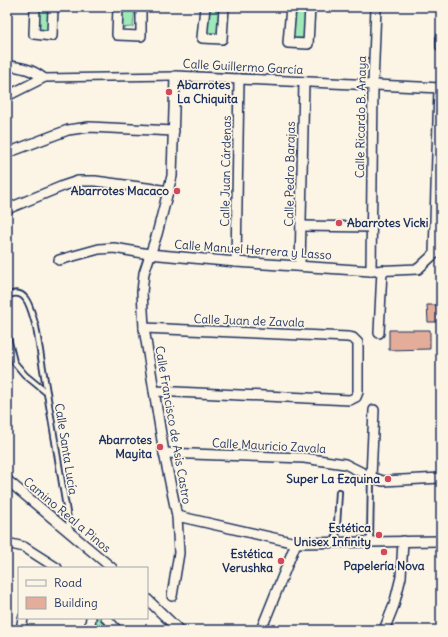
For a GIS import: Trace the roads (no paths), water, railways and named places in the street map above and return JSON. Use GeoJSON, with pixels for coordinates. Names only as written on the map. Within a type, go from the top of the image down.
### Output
{"type":"FeatureCollection","features":[{"type":"Feature","properties":{"kind":"street"},"geometry":{"type":"LineString","coordinates":[[35,7],[34,34],[52,36],[53,7]]}},
{"type":"Feature","properties":{"kind":"street"},"geometry":{"type":"LineString","coordinates":[[118,7],[117,35],[141,36],[141,7]]}},
{"type":"Feature","properties":{"kind":"street"},"geometry":{"type":"LineString","coordinates":[[205,7],[202,38],[222,39],[224,7]]}},
{"type":"Feature","properties":{"kind":"street"},"geometry":{"type":"LineString","coordinates":[[291,7],[288,43],[308,44],[310,7]]}},
{"type":"Feature","properties":{"kind":"street","name":"Calle Ricardo B. Anaya"},"geometry":{"type":"LineString","coordinates":[[371,271],[373,85],[376,7]]}},
{"type":"Feature","properties":{"kind":"street"},"geometry":{"type":"LineString","coordinates":[[441,38],[441,47]]}},
{"type":"Feature","properties":{"kind":"street","name":"Calle Guillermo García"},"geometry":{"type":"LineString","coordinates":[[7,66],[22,67],[35,72],[43,78]]}},
{"type":"Feature","properties":{"kind":"street","name":"Calle Guillermo García"},"geometry":{"type":"LineString","coordinates":[[7,96],[43,78],[175,76],[440,88]]}},
{"type":"Feature","properties":{"kind":"street","name":"Calle Francisco de Asís Castro"},"geometry":{"type":"LineString","coordinates":[[175,76],[172,176],[144,273],[142,292],[144,328],[164,453],[177,516],[296,543],[370,541],[441,542]]}},
{"type":"Feature","properties":{"kind":"street","name":"Calle Juan Cárdenas"},"geometry":{"type":"LineString","coordinates":[[236,262],[239,79]]}},
{"type":"Feature","properties":{"kind":"street","name":"Calle Pedro Barajas"},"geometry":{"type":"LineString","coordinates":[[300,266],[304,82]]}},
{"type":"Feature","properties":{"kind":"street"},"geometry":{"type":"LineString","coordinates":[[438,253],[440,88]]}},
{"type":"Feature","properties":{"kind":"street"},"geometry":{"type":"LineString","coordinates":[[7,153],[68,130],[89,127],[174,131]]}},
{"type":"Feature","properties":{"kind":"street"},"geometry":{"type":"LineString","coordinates":[[7,209],[78,181],[94,181],[169,190]]}},
{"type":"Feature","properties":{"kind":"street"},"geometry":{"type":"LineString","coordinates":[[301,226],[371,227]]}},
{"type":"Feature","properties":{"kind":"street","name":"Calle Manuel Herrera y Lasso"},"geometry":{"type":"LineString","coordinates":[[60,260],[99,249],[114,248],[149,254],[236,262],[371,271],[418,269],[438,253]]}},
{"type":"Feature","properties":{"kind":"street"},"geometry":{"type":"LineString","coordinates":[[379,332],[382,270]]}},
{"type":"Feature","properties":{"kind":"street","name":"Calle Juan de Zavala"},"geometry":{"type":"LineString","coordinates":[[144,328],[348,337],[353,338],[358,343],[358,392],[356,397],[350,400],[154,391]]}},
{"type":"Feature","properties":{"kind":"street"},"geometry":{"type":"LineString","coordinates":[[371,477],[374,410]]}},
{"type":"Feature","properties":{"kind":"street","name":"Calle Mauricio Zavala"},"geometry":{"type":"LineString","coordinates":[[164,453],[304,458],[345,464],[371,477],[383,481],[441,478]]}},
{"type":"Feature","properties":{"kind":"street","name":"Camino Real a Pinos"},"geometry":{"type":"LineString","coordinates":[[7,480],[111,567]]}},
{"type":"Feature","properties":{"kind":"street"},"geometry":{"type":"LineString","coordinates":[[172,596],[179,553],[177,516]]}},
{"type":"Feature","properties":{"kind":"street"},"geometry":{"type":"LineString","coordinates":[[384,630],[394,605],[401,577],[403,541]]}},
{"type":"Feature","properties":{"kind":"street"},"geometry":{"type":"LineString","coordinates":[[7,543],[24,547],[55,567]]}},
{"type":"Feature","properties":{"kind":"street"},"geometry":{"type":"LineString","coordinates":[[260,630],[296,543]]}},
{"type":"Feature","properties":{"kind":"street"},"geometry":{"type":"LineString","coordinates":[[148,600],[179,630]]}},
{"type":"Feature","properties":{"kind":"street"},"geometry":{"type":"LineString","coordinates":[[20,630],[23,619]]}},
{"type":"Feature","properties":{"kind":"street"},"geometry":{"type":"LineString","coordinates":[[89,630],[92,619]]}},
{"type":"Feature","properties":{"kind":"street"},"geometry":{"type":"LineString","coordinates":[[107,619],[117,630]]}},
{"type":"Feature","properties":{"kind":"lane","name":"Calle Santa Lucía"},"geometry":{"type":"LineString","coordinates":[[7,296],[13,293],[21,294],[26,298],[36,327],[70,532]]}},
{"type":"Feature","properties":{"kind":"lane","name":"Calle Santa Lucía"},"geometry":{"type":"LineString","coordinates":[[8,338],[14,362],[25,376],[47,393]]}},
{"type":"Feature","properties":{"kind":"lane"},"geometry":{"type":"LineString","coordinates":[[370,541],[371,477]]}},
{"type":"Feature","properties":{"kind":"lane"},"geometry":{"type":"LineString","coordinates":[[336,542],[339,492]]}},
{"type":"Feature","properties":{"kind":"place","name":"Abarrotes La Chiquita"},"geometry":{"type":"Point","coordinates":[169,92]}},
{"type":"Feature","properties":{"kind":"place","name":"Abarrotes Macaco"},"geometry":{"type":"Point","coordinates":[177,191]}},
{"type":"Feature","properties":{"kind":"place","name":"Abarrotes Vicki"},"geometry":{"type":"Point","coordinates":[339,223]}},
{"type":"Feature","properties":{"kind":"place","name":"Abarrotes Mayita"},"geometry":{"type":"Point","coordinates":[160,447]}},
{"type":"Feature","properties":{"kind":"place","name":"Super La Ezquina"},"geometry":{"type":"Point","coordinates":[388,479]}},
{"type":"Feature","properties":{"kind":"place","name":"Estética Unisex Infinity"},"geometry":{"type":"Point","coordinates":[379,535]}},
{"type":"Feature","properties":{"kind":"place","name":"Papelería Nova"},"geometry":{"type":"Point","coordinates":[384,552]}},
{"type":"Feature","properties":{"kind":"place","name":"Estética Verushka"},"geometry":{"type":"Point","coordinates":[281,561]}}]}
